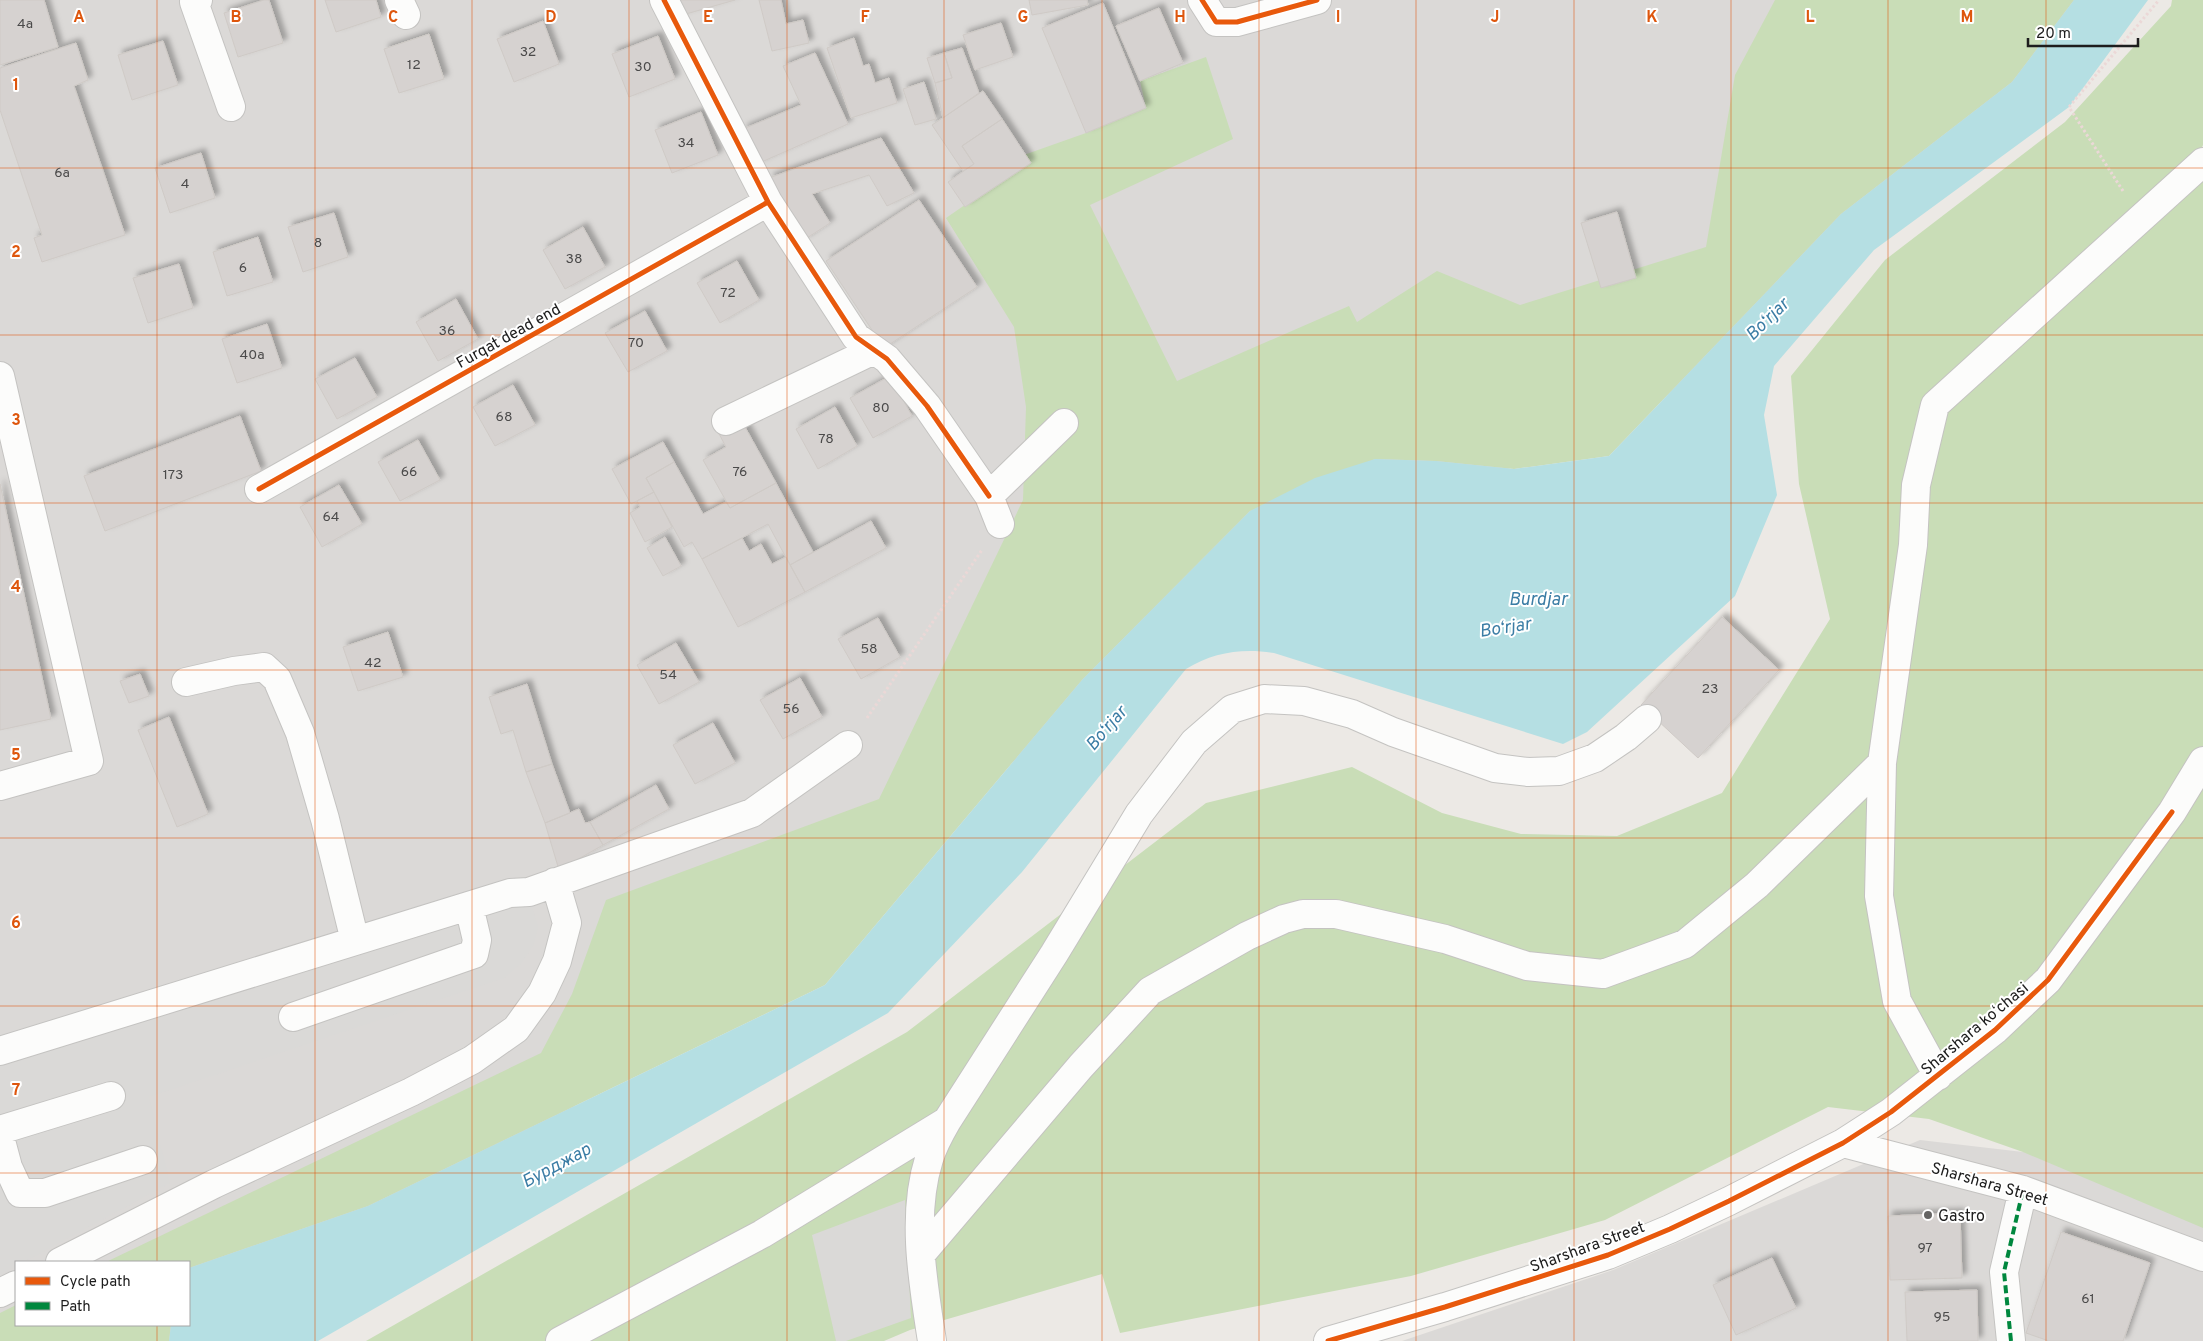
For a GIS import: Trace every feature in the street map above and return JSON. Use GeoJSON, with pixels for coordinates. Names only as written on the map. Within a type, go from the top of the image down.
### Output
{"type":"FeatureCollection","features":[{"type":"Feature","properties":{"kind":"street"},"geometry":{"type":"LineString","coordinates":[[198,0],[194,2],[231,107]]}},
{"type":"Feature","properties":{"kind":"street"},"geometry":{"type":"LineString","coordinates":[[664,0],[768,202],[856,337],[887,359],[927,406],[989,496],[1000,524]]}},
{"type":"Feature","properties":{"kind":"street"},"geometry":{"type":"LineString","coordinates":[[1202,0],[1216,22],[1237,22],[1317,0]]}},
{"type":"Feature","properties":{"kind":"street"},"geometry":{"type":"LineString","coordinates":[[1938,1076],[1897,1001],[1879,896],[1882,763],[1913,545],[1916,485],[1935,406],[2203,162]]}},
{"type":"Feature","properties":{"kind":"street","name":"Furqat dead end"},"geometry":{"type":"LineString","coordinates":[[259,489],[768,202]]}},
{"type":"Feature","properties":{"kind":"street"},"geometry":{"type":"LineString","coordinates":[[726,421],[874,350]]}},
{"type":"Feature","properties":{"kind":"street"},"geometry":{"type":"LineString","coordinates":[[0,376],[89,761],[0,786]]}},
{"type":"Feature","properties":{"kind":"street"},"geometry":{"type":"LineString","coordinates":[[989,496],[1064,423]]}},
{"type":"Feature","properties":{"kind":"street"},"geometry":{"type":"LineString","coordinates":[[186,682],[234,671],[264,667],[277,679],[300,732],[325,819],[355,941]]}},
{"type":"Feature","properties":{"kind":"street"},"geometry":{"type":"LineString","coordinates":[[932,1341],[922,1276],[920,1210],[929,1160],[947,1121],[1054,954],[1138,814],[1194,742],[1232,708],[1264,699],[1304,701],[1352,714],[1393,732],[1495,768],[1528,772],[1559,771],[1596,758],[1626,737],[1647,719]]}},
{"type":"Feature","properties":{"kind":"street"},"geometry":{"type":"LineString","coordinates":[[0,1051],[510,893],[529,892],[752,813],[848,745]]}},
{"type":"Feature","properties":{"kind":"street","name":"Sharshara koʻchasi"},"geometry":{"type":"LineString","coordinates":[[1843,1143],[1891,1112],[1938,1076],[1995,1030],[2048,980],[2172,812],[2203,761]]}},
{"type":"Feature","properties":{"kind":"street"},"geometry":{"type":"LineString","coordinates":[[922,1253],[1075,1073],[1150,991],[1247,936],[1284,919],[1303,914],[1336,914],[1445,939],[1527,966],[1603,974],[1686,944],[1757,885],[1882,763]]}},
{"type":"Feature","properties":{"kind":"street"},"geometry":{"type":"LineString","coordinates":[[62,1261],[214,1184],[411,1092],[472,1060],[516,1029],[542,993],[557,961],[567,923],[555,882]]}},
{"type":"Feature","properties":{"kind":"street"},"geometry":{"type":"LineString","coordinates":[[293,1017],[474,954],[478,940],[469,906]]}},
{"type":"Feature","properties":{"kind":"street"},"geometry":{"type":"LineString","coordinates":[[0,1130],[110,1096]]}},
{"type":"Feature","properties":{"kind":"street"},"geometry":{"type":"LineString","coordinates":[[560,1341],[762,1234],[947,1121]]}},
{"type":"Feature","properties":{"kind":"street"},"geometry":{"type":"LineString","coordinates":[[0,1137],[8,1167],[20,1193],[45,1193],[143,1160]]}},
{"type":"Feature","properties":{"kind":"street","name":"Sharshara Street"},"geometry":{"type":"LineString","coordinates":[[1328,1341],[1445,1307],[1608,1255],[1729,1201],[1843,1143],[2023,1190],[2203,1257]]}},
{"type":"Feature","properties":{"kind":"street"},"geometry":{"type":"LineString","coordinates":[[2010,1341],[2004,1272],[2023,1190]]}},
{"type":"Feature","properties":{"kind":"street"},"geometry":{"type":"LineString","coordinates":[[0,1293],[15,1286]]}},
{"type":"Feature","properties":{"kind":"path"},"geometry":{"type":"LineString","coordinates":[[2140,219],[2069,107],[2159,0]]}},
{"type":"Feature","properties":{"kind":"path"},"geometry":{"type":"LineString","coordinates":[[848,745],[1000,524]]}},
{"type":"Feature","properties":{"kind":"shaded area"},"geometry":{"type":"Polygon","coordinates":[[[0,0],[2102,0],[1707,377],[1212,606],[275,1341],[0,1341],[0,0]]]}},
{"type":"Feature","properties":{"kind":"shaded area"},"geometry":{"type":"Polygon","coordinates":[[[529,895],[538,927],[533,946],[520,965],[504,978],[149,1097],[170,1183],[26,1261],[15,1261],[15,1267],[0,1275],[0,1052],[529,895]]]}},
{"type":"Feature","properties":{"kind":"shaded area"},"geometry":{"type":"Polygon","coordinates":[[[2203,920],[2203,1341],[1402,1341],[1613,1270],[1920,1140],[2023,1152],[2203,920]]]}},
{"type":"Feature","properties":{"kind":"shaded area"},"geometry":{"type":"Polygon","coordinates":[[[905,1200],[911,1318],[846,1341],[836,1341],[812,1235],[905,1200]]]}},
{"type":"Feature","properties":{"kind":"green space"},"geometry":{"type":"Polygon","coordinates":[[[1775,0],[2074,0],[2012,82],[1841,214],[1609,456],[1514,469],[1436,461],[1375,459],[1250,511],[1082,680],[825,985],[368,1206],[190,1268],[190,1261],[108,1261],[541,1053],[572,994],[606,900],[879,799],[1023,500],[1026,407],[1014,327],[946,218],[998,182],[1001,163],[1086,133],[1146,108],[1140,81],[1206,57],[1233,139],[1090,205],[1177,381],[1349,306],[1357,322],[1437,271],[1520,305],[1706,247],[1735,75],[1775,0]]]}},
{"type":"Feature","properties":{"kind":"green space"},"geometry":{"type":"Polygon","coordinates":[[[2172,0],[2203,0],[2203,145],[2201,149],[2203,150],[2203,1228],[2023,1152],[1929,1119],[1828,1107],[1605,1220],[1411,1276],[1120,1333],[1102,1274],[910,1330],[884,1341],[366,1341],[907,1032],[1206,803],[1352,767],[1442,813],[1521,834],[1617,836],[1722,793],[1830,619],[1799,484],[1791,376],[1885,260],[2065,122],[2171,6],[2172,0]]]}},
{"type":"Feature","properties":{"kind":"green space"},"geometry":{"type":"Polygon","coordinates":[[[15,1306],[15,1326],[171,1326],[169,1341],[0,1341],[0,1313],[15,1306]]]}},
{"type":"Feature","properties":{"kind":"water","name":"Burdjar"},"geometry":{"type":"Polygon","coordinates":[[[2074,0],[2148,0],[2069,107],[1874,250],[1774,366],[1764,415],[1777,495],[1735,596],[1587,732],[1563,744],[1274,653],[1240,651],[1218,655],[1196,663],[1186,669],[1022,872],[888,1013],[318,1341],[169,1341],[171,1326],[190,1326],[190,1268],[368,1206],[825,985],[1082,680],[1250,511],[1315,478],[1375,459],[1436,461],[1514,469],[1609,456],[1841,214],[2012,82],[2074,0]]]}},
{"type":"Feature","properties":{"kind":"building"},"geometry":{"type":"Polygon","coordinates":[[[0,0],[44,0],[58,47],[0,65],[0,0]]]}},
{"type":"Feature","properties":{"kind":"building"},"geometry":{"type":"Polygon","coordinates":[[[269,0],[283,43],[238,57],[224,13],[269,0]]]}},
{"type":"Feature","properties":{"kind":"building"},"geometry":{"type":"Polygon","coordinates":[[[325,0],[376,0],[381,17],[336,32],[325,0]]]}},
{"type":"Feature","properties":{"kind":"building"},"geometry":{"type":"Polygon","coordinates":[[[674,0],[735,0],[679,16],[674,0]]]}},
{"type":"Feature","properties":{"kind":"building"},"geometry":{"type":"Polygon","coordinates":[[[759,0],[781,0],[786,24],[803,20],[809,43],[772,51],[759,0]]]}},
{"type":"Feature","properties":{"kind":"building"},"geometry":{"type":"Polygon","coordinates":[[[1029,0],[1087,0],[1088,5],[1032,15],[1029,0]]]}},
{"type":"Feature","properties":{"kind":"building"},"geometry":{"type":"Polygon","coordinates":[[[1103,3],[1146,108],[1086,133],[1042,28],[1103,3]]]}},
{"type":"Feature","properties":{"kind":"building"},"geometry":{"type":"Polygon","coordinates":[[[1159,8],[1183,63],[1140,81],[1116,26],[1159,8]]]}},
{"type":"Feature","properties":{"kind":"building"},"geometry":{"type":"Polygon","coordinates":[[[543,21],[559,64],[514,82],[497,39],[543,21]]]}},
{"type":"Feature","properties":{"kind":"building"},"geometry":{"type":"Polygon","coordinates":[[[1001,23],[1013,57],[975,70],[963,35],[1001,23]]]}},
{"type":"Feature","properties":{"kind":"building"},"geometry":{"type":"Polygon","coordinates":[[[429,34],[444,79],[399,93],[384,49],[429,34]]]}},
{"type":"Feature","properties":{"kind":"building"},"geometry":{"type":"Polygon","coordinates":[[[658,36],[675,79],[629,97],[612,54],[658,36]]]}},
{"type":"Feature","properties":{"kind":"building"},"geometry":{"type":"Polygon","coordinates":[[[854,38],[863,66],[869,64],[875,83],[889,78],[897,103],[851,118],[827,48],[854,38]]]}},
{"type":"Feature","properties":{"kind":"building"},"geometry":{"type":"Polygon","coordinates":[[[163,41],[178,85],[132,100],[118,55],[163,41]]]}},
{"type":"Feature","properties":{"kind":"building"},"geometry":{"type":"Polygon","coordinates":[[[76,43],[88,80],[74,86],[125,235],[42,262],[34,238],[42,235],[0,110],[0,68],[76,43]]]}},
{"type":"Feature","properties":{"kind":"building"},"geometry":{"type":"Polygon","coordinates":[[[962,48],[979,93],[943,118],[935,83],[952,78],[944,53],[962,48]]]}},
{"type":"Feature","properties":{"kind":"building"},"geometry":{"type":"Polygon","coordinates":[[[815,53],[848,124],[757,164],[743,129],[801,105],[783,66],[815,53]]]}},
{"type":"Feature","properties":{"kind":"building"},"geometry":{"type":"Polygon","coordinates":[[[944,53],[952,78],[935,83],[927,58],[944,53]]]}},
{"type":"Feature","properties":{"kind":"building"},"geometry":{"type":"Polygon","coordinates":[[[924,82],[936,119],[915,125],[903,89],[924,82]]]}},
{"type":"Feature","properties":{"kind":"building"},"geometry":{"type":"Polygon","coordinates":[[[983,91],[1002,119],[962,146],[974,164],[963,171],[932,125],[983,91]]]}},
{"type":"Feature","properties":{"kind":"building"},"geometry":{"type":"Polygon","coordinates":[[[701,112],[718,155],[672,173],[655,130],[701,112]]]}},
{"type":"Feature","properties":{"kind":"building"},"geometry":{"type":"Polygon","coordinates":[[[1002,119],[1031,163],[965,207],[948,182],[974,164],[962,146],[1002,119]]]}},
{"type":"Feature","properties":{"kind":"building"},"geometry":{"type":"Polygon","coordinates":[[[881,138],[914,193],[887,206],[869,175],[812,194],[830,223],[804,240],[769,178],[881,138]]]}},
{"type":"Feature","properties":{"kind":"building"},"geometry":{"type":"Polygon","coordinates":[[[201,153],[215,198],[170,213],[155,168],[201,153]]]}},
{"type":"Feature","properties":{"kind":"building"},"geometry":{"type":"Polygon","coordinates":[[[919,200],[977,287],[884,348],[826,261],[919,200]]]}},
{"type":"Feature","properties":{"kind":"building"},"geometry":{"type":"Polygon","coordinates":[[[1617,212],[1636,278],[1601,288],[1581,223],[1617,212]]]}},
{"type":"Feature","properties":{"kind":"building"},"geometry":{"type":"Polygon","coordinates":[[[334,213],[348,257],[303,272],[288,227],[334,213]]]}},
{"type":"Feature","properties":{"kind":"building"},"geometry":{"type":"Polygon","coordinates":[[[583,227],[605,267],[565,289],[543,250],[583,227]]]}},
{"type":"Feature","properties":{"kind":"building"},"geometry":{"type":"Polygon","coordinates":[[[258,237],[273,282],[227,296],[213,252],[258,237]]]}},
{"type":"Feature","properties":{"kind":"building"},"geometry":{"type":"Polygon","coordinates":[[[737,261],[759,300],[720,323],[697,283],[737,261]]]}},
{"type":"Feature","properties":{"kind":"building"},"geometry":{"type":"Polygon","coordinates":[[[179,264],[193,308],[148,323],[133,278],[179,264]]]}},
{"type":"Feature","properties":{"kind":"building"},"geometry":{"type":"Polygon","coordinates":[[[456,299],[478,339],[438,361],[416,322],[456,299]]]}},
{"type":"Feature","properties":{"kind":"building"},"geometry":{"type":"Polygon","coordinates":[[[645,311],[667,351],[628,372],[605,333],[645,311]]]}},
{"type":"Feature","properties":{"kind":"building"},"geometry":{"type":"Polygon","coordinates":[[[267,324],[282,368],[237,383],[222,339],[267,324]]]}},
{"type":"Feature","properties":{"kind":"building"},"geometry":{"type":"Polygon","coordinates":[[[355,358],[377,397],[337,419],[315,379],[355,358]]]}},
{"type":"Feature","properties":{"kind":"building"},"geometry":{"type":"Polygon","coordinates":[[[890,376],[912,416],[873,438],[850,398],[890,376]]]}},
{"type":"Feature","properties":{"kind":"building"},"geometry":{"type":"Polygon","coordinates":[[[513,385],[535,425],[495,446],[473,407],[513,385]]]}},
{"type":"Feature","properties":{"kind":"building"},"geometry":{"type":"Polygon","coordinates":[[[835,407],[857,446],[818,469],[796,429],[835,407]]]}},
{"type":"Feature","properties":{"kind":"building"},"geometry":{"type":"Polygon","coordinates":[[[240,416],[261,471],[105,531],[84,476],[240,416]]]}},
{"type":"Feature","properties":{"kind":"building"},"geometry":{"type":"Polygon","coordinates":[[[740,418],[776,483],[730,508],[703,460],[726,447],[717,430],[740,418]]]}},
{"type":"Feature","properties":{"kind":"building"},"geometry":{"type":"Polygon","coordinates":[[[418,440],[440,480],[400,501],[378,462],[418,440]]]}},
{"type":"Feature","properties":{"kind":"building"},"geometry":{"type":"Polygon","coordinates":[[[663,442],[674,462],[646,478],[654,492],[631,504],[612,469],[663,442]]]}},
{"type":"Feature","properties":{"kind":"building"},"geometry":{"type":"Polygon","coordinates":[[[674,462],[703,514],[726,502],[730,508],[776,483],[813,552],[790,565],[768,524],[702,559],[692,542],[684,547],[646,478],[674,462]]]}},
{"type":"Feature","properties":{"kind":"building"},"geometry":{"type":"Polygon","coordinates":[[[0,484],[51,719],[0,730],[0,484]]]}},
{"type":"Feature","properties":{"kind":"building"},"geometry":{"type":"Polygon","coordinates":[[[339,485],[362,524],[322,547],[300,507],[339,485]]]}},
{"type":"Feature","properties":{"kind":"building"},"geometry":{"type":"Polygon","coordinates":[[[654,492],[672,527],[645,542],[630,513],[640,507],[637,501],[654,492]]]}},
{"type":"Feature","properties":{"kind":"building"},"geometry":{"type":"Polygon","coordinates":[[[871,521],[886,548],[805,592],[790,565],[871,521]]]}},
{"type":"Feature","properties":{"kind":"building"},"geometry":{"type":"Polygon","coordinates":[[[665,537],[681,566],[663,576],[647,548],[665,537]]]}},
{"type":"Feature","properties":{"kind":"building"},"geometry":{"type":"Polygon","coordinates":[[[742,538],[749,551],[761,544],[772,564],[786,557],[805,592],[738,627],[702,559],[742,538]]]}},
{"type":"Feature","properties":{"kind":"building"},"geometry":{"type":"Polygon","coordinates":[[[1722,617],[1779,670],[1698,758],[1641,705],[1722,617]]]}},
{"type":"Feature","properties":{"kind":"building"},"geometry":{"type":"Polygon","coordinates":[[[878,618],[900,657],[861,679],[838,639],[878,618]]]}},
{"type":"Feature","properties":{"kind":"building"},"geometry":{"type":"Polygon","coordinates":[[[388,632],[403,677],[358,691],[343,647],[388,632]]]}},
{"type":"Feature","properties":{"kind":"building"},"geometry":{"type":"Polygon","coordinates":[[[676,643],[699,682],[659,704],[637,665],[676,643]]]}},
{"type":"Feature","properties":{"kind":"building"},"geometry":{"type":"Polygon","coordinates":[[[140,674],[149,696],[129,703],[120,681],[140,674]]]}},
{"type":"Feature","properties":{"kind":"building"},"geometry":{"type":"Polygon","coordinates":[[[800,678],[822,717],[783,739],[760,700],[800,678]]]}},
{"type":"Feature","properties":{"kind":"building"},"geometry":{"type":"Polygon","coordinates":[[[527,684],[552,764],[526,772],[513,730],[501,734],[489,697],[527,684]]]}},
{"type":"Feature","properties":{"kind":"building"},"geometry":{"type":"Polygon","coordinates":[[[169,717],[208,814],[177,827],[138,730],[169,717]]]}},
{"type":"Feature","properties":{"kind":"building"},"geometry":{"type":"Polygon","coordinates":[[[713,723],[735,763],[695,784],[673,745],[713,723]]]}},
{"type":"Feature","properties":{"kind":"building"},"geometry":{"type":"Polygon","coordinates":[[[552,764],[570,813],[545,823],[526,772],[552,764]]]}},
{"type":"Feature","properties":{"kind":"building"},"geometry":{"type":"Polygon","coordinates":[[[656,785],[669,809],[603,845],[590,822],[656,785]]]}},
{"type":"Feature","properties":{"kind":"building"},"geometry":{"type":"Polygon","coordinates":[[[579,809],[585,823],[590,822],[603,845],[559,870],[545,823],[579,809]]]}},
{"type":"Feature","properties":{"kind":"building"},"geometry":{"type":"Polygon","coordinates":[[[1960,1213],[1962,1278],[1890,1280],[1888,1216],[1960,1213]]]}},
{"type":"Feature","properties":{"kind":"building"},"geometry":{"type":"Polygon","coordinates":[[[2061,1232],[2150,1263],[2123,1341],[2049,1341],[2026,1333],[2061,1232]]]}},
{"type":"Feature","properties":{"kind":"building"},"geometry":{"type":"Polygon","coordinates":[[[1772,1258],[1796,1308],[1736,1335],[1713,1285],[1772,1258]]]}},
{"type":"Feature","properties":{"kind":"building"},"geometry":{"type":"Polygon","coordinates":[[[1977,1290],[1978,1341],[1907,1341],[1905,1292],[1977,1290]]]}},
{"type":"Feature","properties":{"kind":"marked path"},"geometry":{"type":"LineString","coordinates":[[2011,1341],[2004,1272],[2023,1190]]}},
{"type":"Feature","properties":{"kind":"cycle path"},"geometry":{"type":"LineString","coordinates":[[664,0],[768,202],[856,337],[887,359],[927,406],[989,496]]}},
{"type":"Feature","properties":{"kind":"cycle path"},"geometry":{"type":"LineString","coordinates":[[1202,0],[1216,22],[1237,22],[1317,0]]}},
{"type":"Feature","properties":{"kind":"cycle path"},"geometry":{"type":"LineString","coordinates":[[259,489],[768,202]]}},
{"type":"Feature","properties":{"kind":"cycle path"},"geometry":{"type":"LineString","coordinates":[[1328,1341],[1445,1307],[1608,1255],[1670,1229],[1729,1201],[1843,1143],[1891,1112],[1995,1030],[2048,980],[2172,812]]}},
{"type":"Feature","properties":{"kind":"place","name":"Gastro"},"geometry":{"type":"Point","coordinates":[1928,1215]}},
{"type":"Feature","properties":{"kind":"water label","name":"Bo‘rjar"},"geometry":{"type":"Point","coordinates":[1767,319]}},
{"type":"Feature","properties":{"kind":"water label","name":"Bo‘rjar"},"geometry":{"type":"Point","coordinates":[1505,627]}},
{"type":"Feature","properties":{"kind":"water label","name":"Bo‘rjar"},"geometry":{"type":"Point","coordinates":[1106,728]}},
{"type":"Feature","properties":{"kind":"water label","name":"Бурджар"},"geometry":{"type":"Point","coordinates":[556,1165]}}]}
